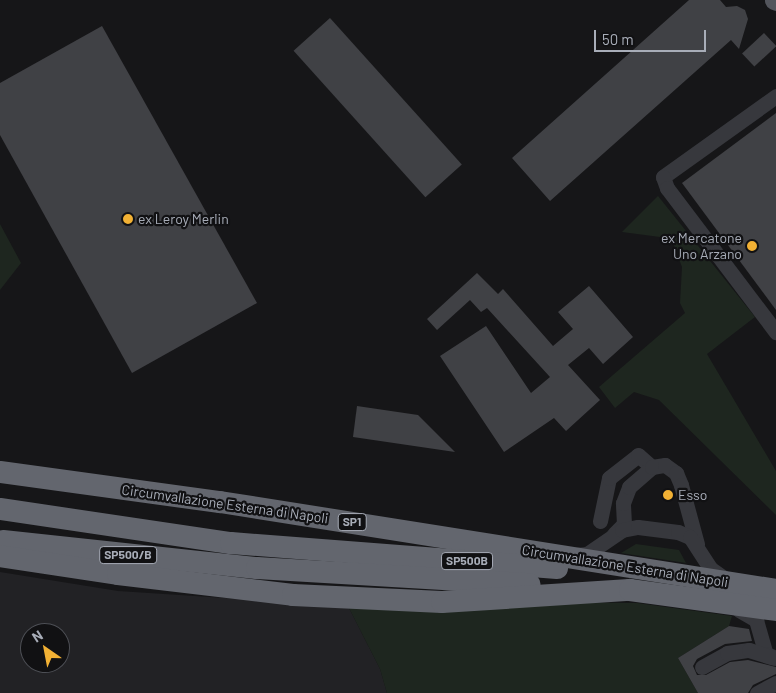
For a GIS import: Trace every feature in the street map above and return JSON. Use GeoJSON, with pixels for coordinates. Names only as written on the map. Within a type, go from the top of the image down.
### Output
{"type":"FeatureCollection","features":[{"type":"Feature","properties":{"kind":"highway","name":"Circumvallazione Esterna di Napoli"},"geometry":{"type":"LineString","coordinates":[[0,472],[562,555],[776,610]]}},
{"type":"Feature","properties":{"kind":"highway","name":"SP500/B"},"geometry":{"type":"LineString","coordinates":[[0,509],[231,543]]}},
{"type":"Feature","properties":{"kind":"highway","name":"SP500/B"},"geometry":{"type":"LineString","coordinates":[[0,541],[257,568]]}},
{"type":"Feature","properties":{"kind":"highway","name":"SP500B"},"geometry":{"type":"LineString","coordinates":[[231,543],[700,589]]}},
{"type":"Feature","properties":{"kind":"highway","name":"Circumvallazione Esterna di Napoli"},"geometry":{"type":"LineString","coordinates":[[0,556],[118,574],[293,595],[442,602],[630,590],[700,589],[733,584],[776,590]]}},
{"type":"Feature","properties":{"kind":"highway","name":"SP500B"},"geometry":{"type":"LineString","coordinates":[[257,568],[630,590]]}},
{"type":"Feature","properties":{"kind":"lane"},"geometry":{"type":"LineString","coordinates":[[776,96],[663,178],[667,188],[776,332]]}},
{"type":"Feature","properties":{"kind":"lane"},"geometry":{"type":"LineString","coordinates":[[600,521],[609,478],[638,455],[652,467]]}},
{"type":"Feature","properties":{"kind":"lane"},"geometry":{"type":"LineString","coordinates":[[608,539],[624,524],[623,503],[629,487],[652,467],[665,466],[676,472],[699,550]]}},
{"type":"Feature","properties":{"kind":"lane"},"geometry":{"type":"LineString","coordinates":[[562,555],[587,554],[622,530],[638,527],[678,532],[690,537],[711,569],[733,584]]}},
{"type":"Feature","properties":{"kind":"lane"},"geometry":{"type":"LineString","coordinates":[[700,589],[746,613],[759,625],[766,654],[774,658]]}},
{"type":"Feature","properties":{"kind":"lane"},"geometry":{"type":"LineString","coordinates":[[759,625],[766,616],[776,614]]}},
{"type":"Feature","properties":{"kind":"lane"},"geometry":{"type":"LineString","coordinates":[[702,667],[727,653],[749,650],[774,658]]}},
{"type":"Feature","properties":{"kind":"lane"},"geometry":{"type":"LineString","coordinates":[[757,693],[776,683]]}},
{"type":"Feature","properties":{"kind":"shaded area"},"geometry":{"type":"Polygon","coordinates":[[[658,196],[755,317],[707,354],[776,471],[776,515],[659,400],[634,392],[615,408],[599,387],[685,313],[680,303],[682,267],[673,243],[660,237],[622,232],[658,196]]]}},
{"type":"Feature","properties":{"kind":"shaded area"},"geometry":{"type":"Polygon","coordinates":[[[0,224],[21,263],[0,290],[0,224]]]}},
{"type":"Feature","properties":{"kind":"shaded area"},"geometry":{"type":"Polygon","coordinates":[[[636,544],[679,550],[686,563],[621,553],[636,544]]]}},
{"type":"Feature","properties":{"kind":"shaded area"},"geometry":{"type":"Polygon","coordinates":[[[0,572],[118,591],[348,606],[380,669],[387,693],[0,693],[0,572]]]}},
{"type":"Feature","properties":{"kind":"shaded area"},"geometry":{"type":"Polygon","coordinates":[[[540,602],[637,603],[732,616],[729,626],[678,658],[698,693],[387,693],[380,669],[348,606],[540,602]]]}},
{"type":"Feature","properties":{"kind":"building"},"geometry":{"type":"Polygon","coordinates":[[[689,0],[720,0],[726,7],[737,6],[745,10],[748,19],[739,49],[731,40],[550,201],[512,158],[689,0]]]}},
{"type":"Feature","properties":{"kind":"building"},"geometry":{"type":"Polygon","coordinates":[[[330,18],[462,164],[425,197],[294,51],[330,18]]]}},
{"type":"Feature","properties":{"kind":"building","name":"ex Leroy Merlin"},"geometry":{"type":"Polygon","coordinates":[[[102,26],[257,303],[132,373],[0,135],[0,83],[102,26]]]}},
{"type":"Feature","properties":{"kind":"building"},"geometry":{"type":"Polygon","coordinates":[[[764,33],[776,46],[754,67],[742,53],[764,33]]]}},
{"type":"Feature","properties":{"kind":"building","name":"ex Mercatone Uno Arzano"},"geometry":{"type":"Polygon","coordinates":[[[776,113],[776,310],[682,183],[776,113]]]}},
{"type":"Feature","properties":{"kind":"building"},"geometry":{"type":"Polygon","coordinates":[[[477,273],[498,294],[503,289],[553,346],[573,329],[558,312],[589,286],[633,337],[603,364],[589,348],[568,365],[600,400],[566,431],[554,418],[504,452],[440,356],[486,326],[531,393],[550,377],[487,308],[481,312],[470,300],[437,330],[427,319],[477,273]]]}},
{"type":"Feature","properties":{"kind":"building"},"geometry":{"type":"Polygon","coordinates":[[[357,406],[418,415],[455,452],[353,437],[357,406]]]}},
{"type":"Feature","properties":{"kind":"building"},"geometry":{"type":"Polygon","coordinates":[[[729,626],[749,629],[752,641],[725,644],[697,659],[693,666],[697,675],[706,675],[730,662],[748,660],[776,667],[776,674],[753,685],[748,693],[698,693],[678,658],[729,626]]]}},
{"type":"Feature","properties":{"kind":"place","name":"ex Leroy Merlin"},"geometry":{"type":"Point","coordinates":[128,219]}},
{"type":"Feature","properties":{"kind":"place","name":"ex Mercatone Uno Arzano"},"geometry":{"type":"Point","coordinates":[752,246]}},
{"type":"Feature","properties":{"kind":"place","name":"Esso"},"geometry":{"type":"Point","coordinates":[668,495]}}]}
